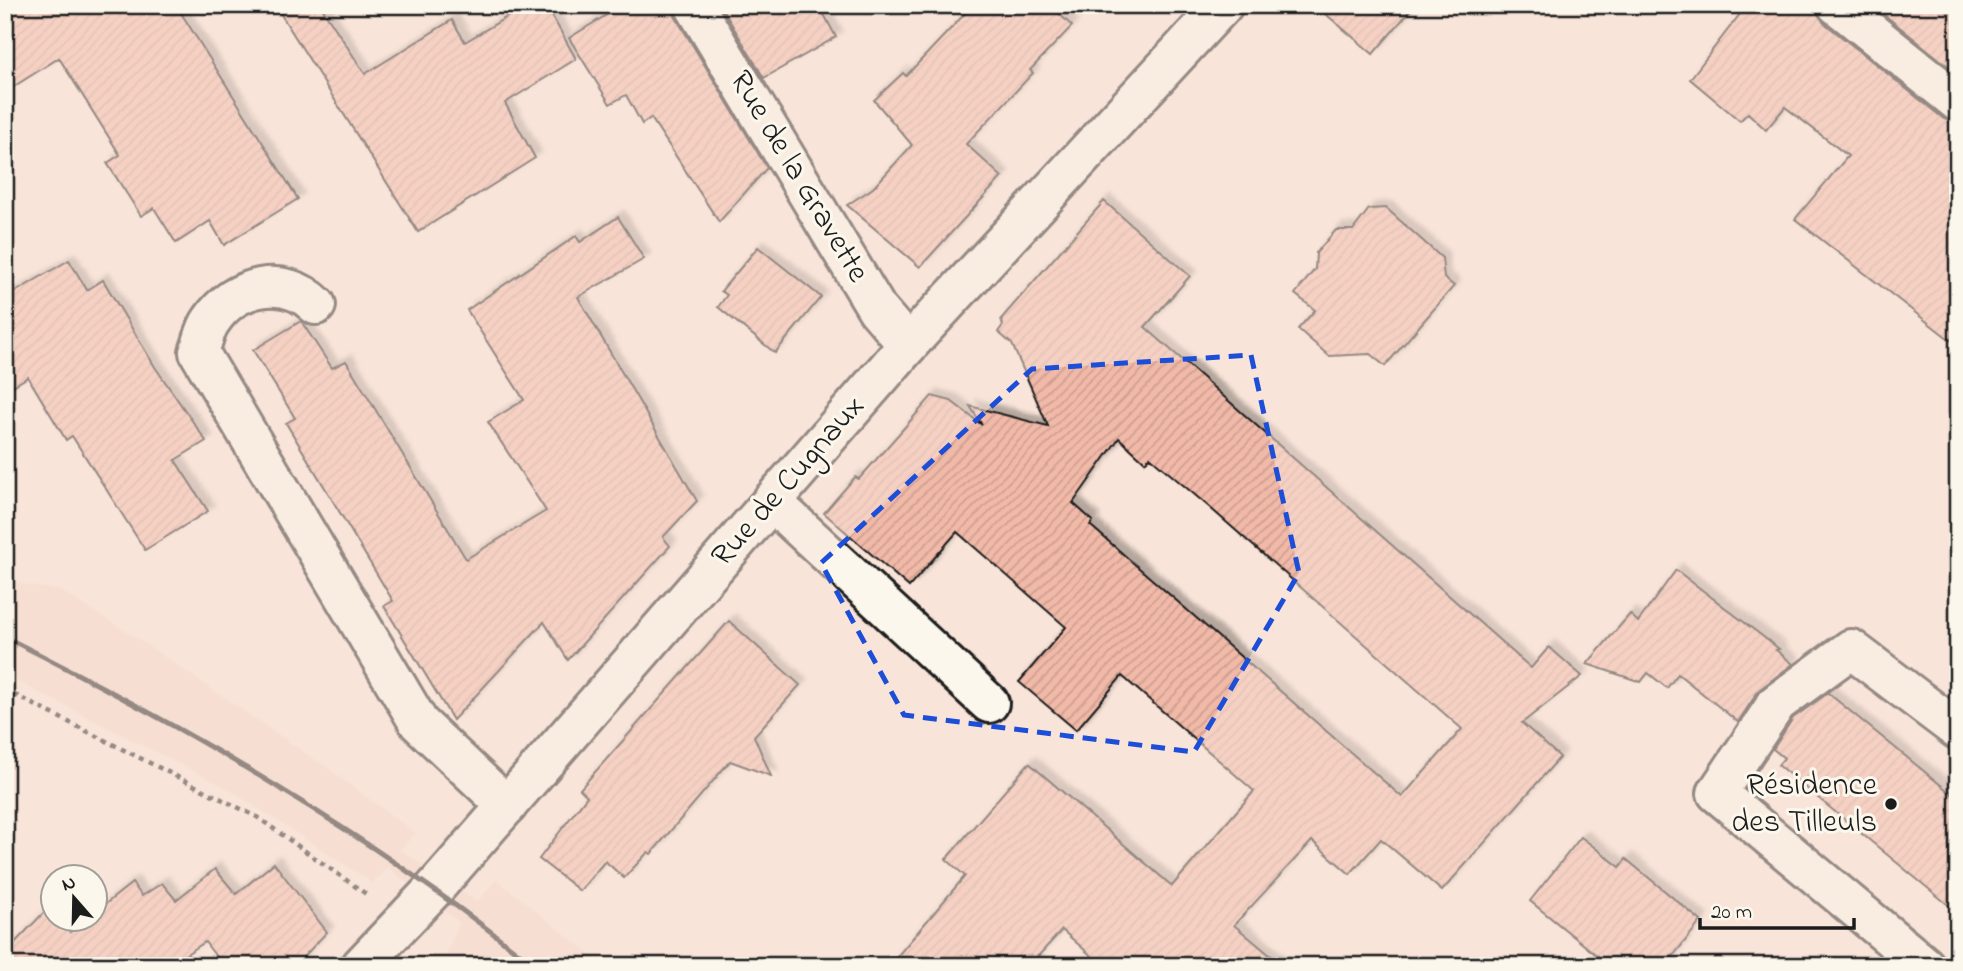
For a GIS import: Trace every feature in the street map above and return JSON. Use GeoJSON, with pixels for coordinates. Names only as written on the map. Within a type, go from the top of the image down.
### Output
{"type":"FeatureCollection","features":[{"type":"Feature","properties":{"kind":"street","name":"Rue de la Gravette"},"geometry":{"type":"LineString","coordinates":[[694,5],[877,309],[908,345]]}},
{"type":"Feature","properties":{"kind":"street","name":"Rue de Cugnaux"},"geometry":{"type":"LineString","coordinates":[[361,966],[507,806],[908,345],[1223,5]]}},
{"type":"Feature","properties":{"kind":"street"},"geometry":{"type":"LineString","coordinates":[[1837,5],[1958,102]]}},
{"type":"Feature","properties":{"kind":"street"},"geometry":{"type":"LineString","coordinates":[[316,305],[290,288],[273,286],[253,289],[232,298],[210,322],[200,352],[419,723],[507,806]]}},
{"type":"Feature","properties":{"kind":"street"},"geometry":{"type":"LineString","coordinates":[[772,502],[989,703]]}},
{"type":"Feature","properties":{"kind":"street"},"geometry":{"type":"LineString","coordinates":[[1925,966],[1717,793],[1777,703],[1851,649],[1958,730]]}},
{"type":"Feature","properties":{"kind":"path"},"geometry":{"type":"LineString","coordinates":[[5,690],[257,817],[364,892],[398,927]]}},
{"type":"Feature","properties":{"kind":"highlighted area"},"geometry":{"type":"Polygon","coordinates":[[[1251,355],[1299,573],[1194,752],[904,715],[821,563],[1032,369],[1251,355]]]}},
{"type":"Feature","properties":{"kind":"shaded area"},"geometry":{"type":"Polygon","coordinates":[[[5,581],[61,591],[135,637],[326,767],[415,833],[400,850],[477,902],[497,880],[605,966],[460,966],[446,955],[460,923],[387,867],[373,883],[227,788],[5,675],[5,581]]]}},
{"type":"Feature","properties":{"kind":"building"},"geometry":{"type":"Polygon","coordinates":[[[5,5],[176,5],[298,199],[224,245],[210,221],[176,243],[154,208],[141,216],[107,163],[120,155],[59,58],[5,92],[5,5]]]}},
{"type":"Feature","properties":{"kind":"building"},"geometry":{"type":"Polygon","coordinates":[[[275,5],[320,5],[365,74],[452,20],[465,42],[527,5],[546,5],[576,59],[505,103],[535,158],[418,232],[275,5]]]}},
{"type":"Feature","properties":{"kind":"building"},"geometry":{"type":"Polygon","coordinates":[[[623,5],[672,5],[675,16],[767,168],[719,222],[651,118],[642,124],[626,95],[610,104],[569,38],[623,5]]]}},
{"type":"Feature","properties":{"kind":"building"},"geometry":{"type":"Polygon","coordinates":[[[720,5],[819,5],[836,37],[764,78],[720,5]]]}},
{"type":"Feature","properties":{"kind":"building"},"geometry":{"type":"Polygon","coordinates":[[[973,5],[1050,5],[1072,26],[1030,70],[1033,73],[966,144],[1002,177],[920,267],[847,205],[873,188],[912,145],[874,100],[903,73],[906,76],[973,5]]]}},
{"type":"Feature","properties":{"kind":"building"},"geometry":{"type":"Polygon","coordinates":[[[1315,5],[1415,5],[1373,54],[1315,5]]]}},
{"type":"Feature","properties":{"kind":"building"},"geometry":{"type":"Polygon","coordinates":[[[1747,5],[1816,5],[1823,22],[1944,119],[1958,123],[1958,346],[1795,219],[1848,156],[1785,107],[1766,130],[1748,113],[1740,121],[1690,79],[1747,5]]]}},
{"type":"Feature","properties":{"kind":"building"},"geometry":{"type":"Polygon","coordinates":[[[1872,5],[1958,5],[1958,74],[1872,5]]]}},
{"type":"Feature","properties":{"kind":"building"},"geometry":{"type":"Polygon","coordinates":[[[1104,201],[1190,276],[1145,327],[1531,668],[1549,647],[1582,676],[1522,723],[1560,757],[1442,891],[1381,839],[1350,874],[1312,841],[1234,925],[1283,966],[1103,966],[1062,930],[1029,966],[889,966],[965,876],[946,859],[1029,763],[1172,886],[1254,791],[1122,676],[1076,730],[1019,682],[1066,627],[957,532],[909,587],[824,513],[855,477],[859,479],[932,396],[951,401],[982,425],[970,406],[1048,426],[1012,344],[998,332],[1003,325],[1001,319],[1104,201]],[[1119,438],[1073,503],[1093,521],[1090,525],[1402,797],[1462,729],[1150,457],[1145,462],[1119,438]]]}},
{"type":"Feature","properties":{"kind":"building"},"geometry":{"type":"Polygon","coordinates":[[[1386,208],[1442,258],[1444,278],[1454,286],[1385,366],[1370,354],[1329,356],[1298,329],[1315,310],[1295,294],[1315,269],[1316,253],[1336,230],[1353,230],[1369,209],[1386,208]]]}},
{"type":"Feature","properties":{"kind":"building"},"geometry":{"type":"Polygon","coordinates":[[[618,217],[644,259],[578,297],[697,501],[663,537],[670,546],[568,660],[544,622],[453,720],[384,606],[393,601],[286,423],[295,418],[253,350],[301,321],[332,368],[346,361],[466,559],[546,511],[488,422],[524,400],[467,310],[576,236],[580,242],[618,217]]]}},
{"type":"Feature","properties":{"kind":"building"},"geometry":{"type":"Polygon","coordinates":[[[758,247],[821,297],[775,353],[718,307],[727,295],[721,291],[758,247]]]}},
{"type":"Feature","properties":{"kind":"building"},"geometry":{"type":"Polygon","coordinates":[[[69,260],[87,290],[103,280],[155,367],[206,441],[175,460],[208,511],[145,550],[72,436],[66,440],[28,377],[5,391],[5,298],[69,260]]]}},
{"type":"Feature","properties":{"kind":"building"},"geometry":{"type":"Polygon","coordinates":[[[1676,570],[1779,649],[1776,650],[1793,664],[1759,690],[1738,722],[1678,674],[1667,688],[1648,673],[1641,682],[1587,664],[1630,614],[1638,622],[1676,570]]]}},
{"type":"Feature","properties":{"kind":"building"},"geometry":{"type":"Polygon","coordinates":[[[729,621],[800,685],[754,736],[771,776],[730,761],[651,854],[648,852],[624,878],[605,861],[580,891],[539,859],[587,796],[580,789],[729,621]]]}},
{"type":"Feature","properties":{"kind":"building","name":"Résidence des Tilleuls"},"geometry":{"type":"Polygon","coordinates":[[[1828,693],[1958,799],[1958,913],[1778,765],[1784,758],[1773,749],[1793,718],[1828,693]]]}},
{"type":"Feature","properties":{"kind":"building"},"geometry":{"type":"Polygon","coordinates":[[[1581,837],[1620,867],[1626,859],[1701,921],[1665,966],[1610,966],[1530,901],[1581,837]]]}},
{"type":"Feature","properties":{"kind":"building"},"geometry":{"type":"Polygon","coordinates":[[[274,863],[327,932],[295,966],[223,966],[205,942],[168,966],[5,966],[5,953],[38,919],[38,932],[108,932],[108,902],[132,883],[142,896],[162,883],[176,900],[215,869],[236,894],[274,863]]]}},
{"type":"Feature","properties":{"kind":"railway"},"geometry":{"type":"LineString","coordinates":[[5,637],[143,709],[279,788],[410,873],[535,966]]}},
{"type":"Feature","properties":{"kind":"place","name":"Résidence des Tilleuls"},"geometry":{"type":"Point","coordinates":[1891,804]}}]}
